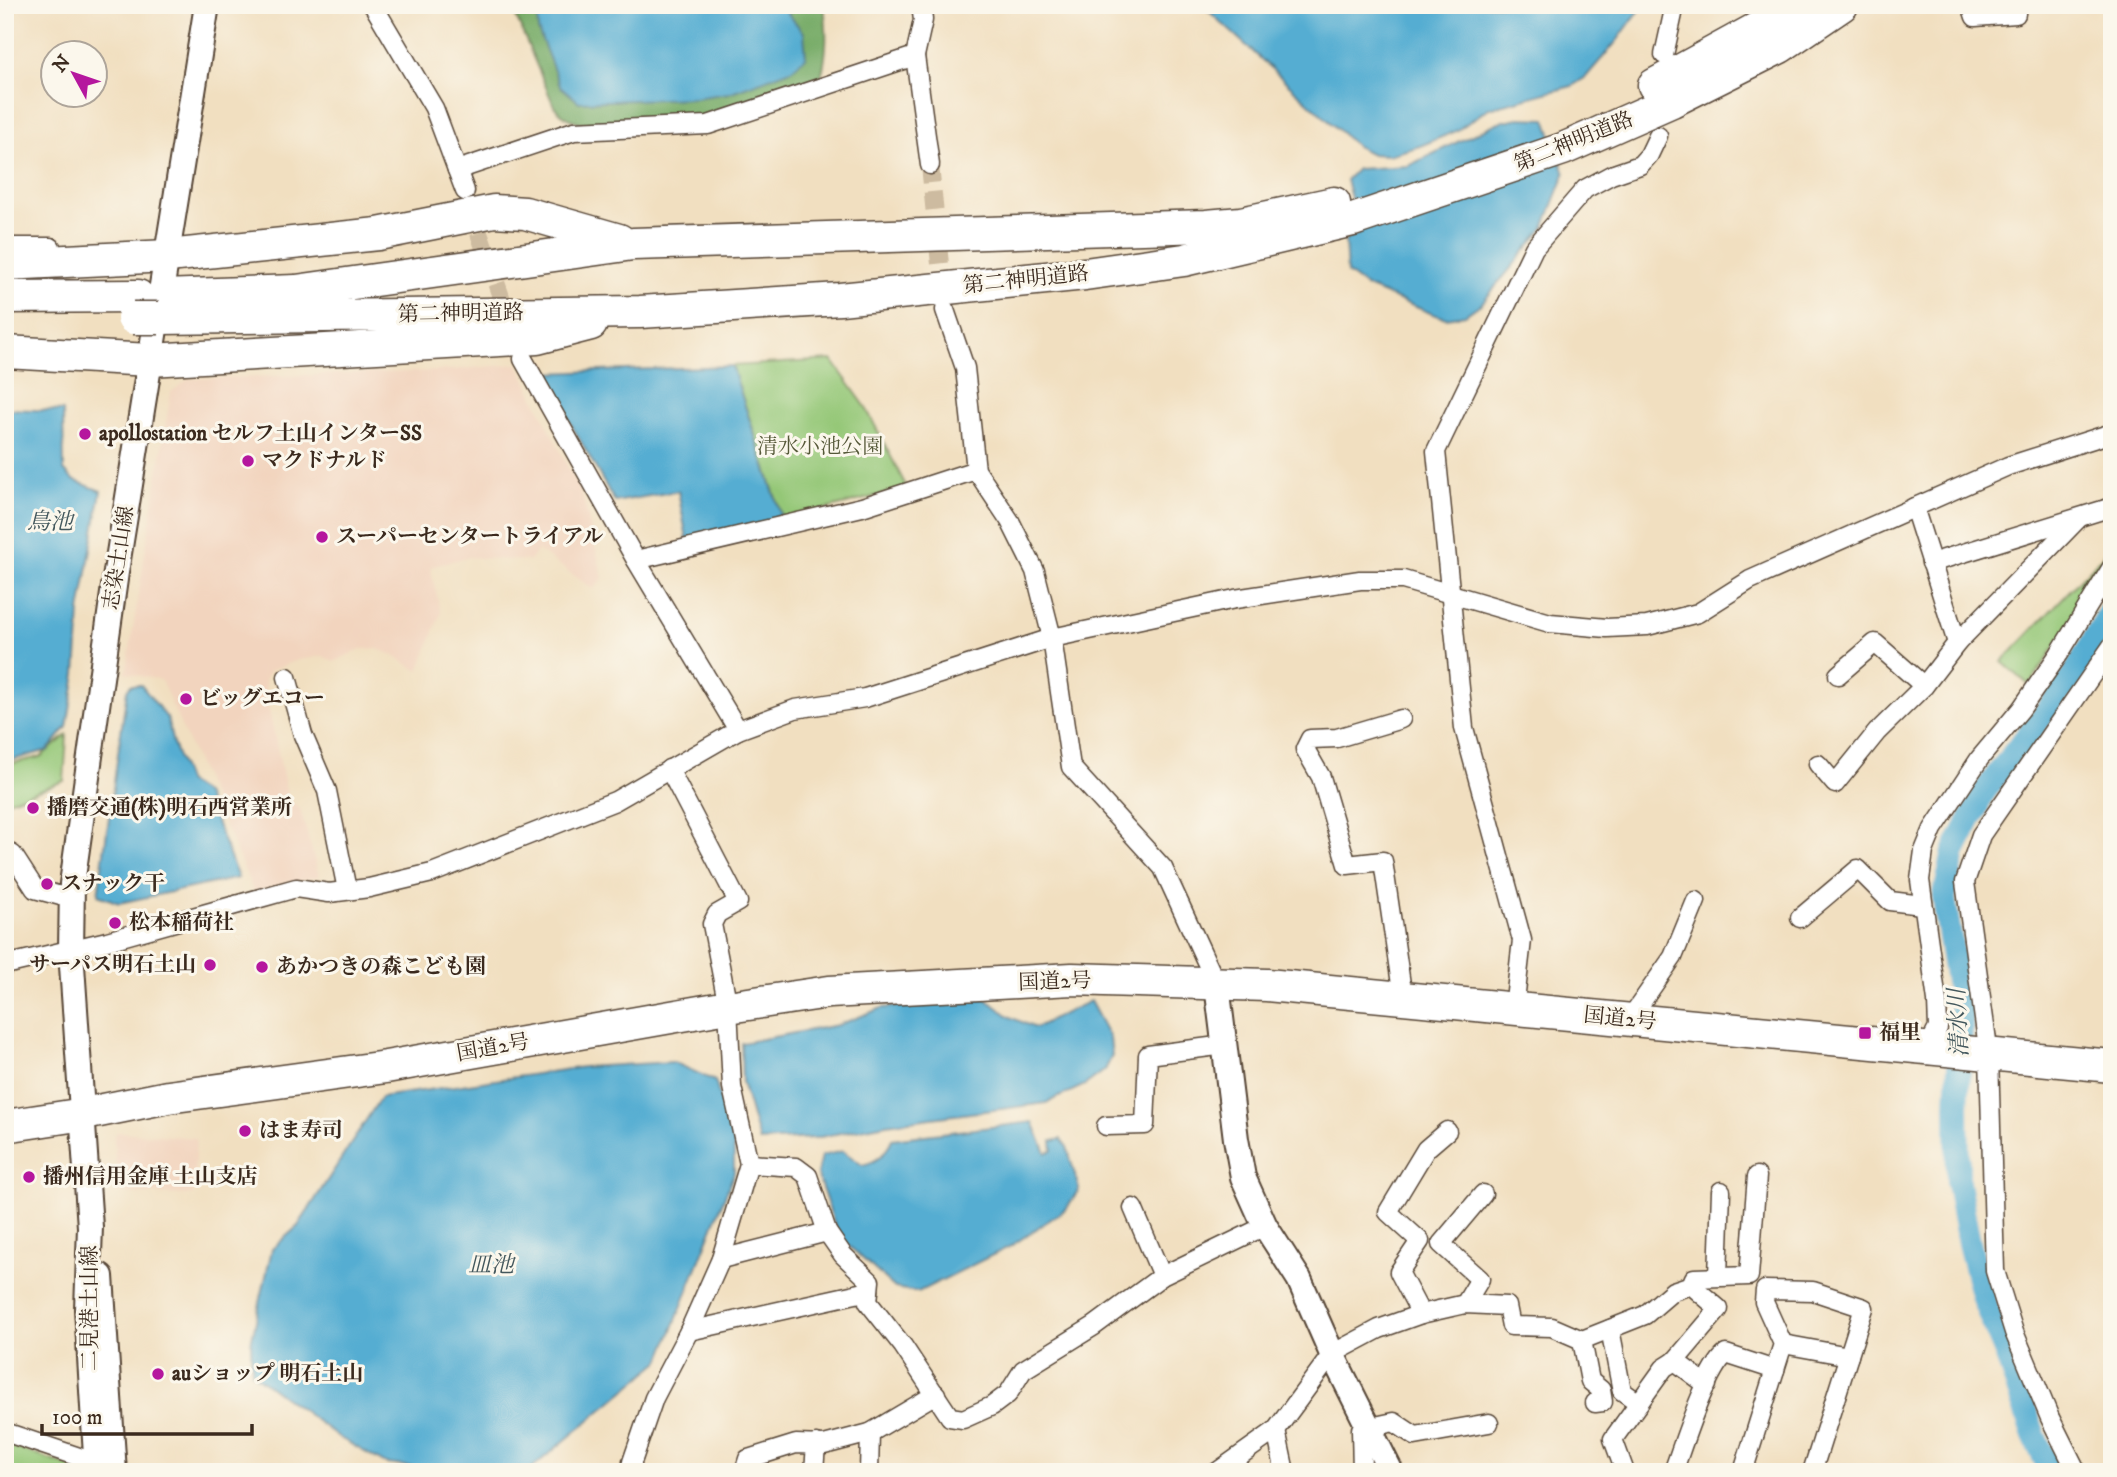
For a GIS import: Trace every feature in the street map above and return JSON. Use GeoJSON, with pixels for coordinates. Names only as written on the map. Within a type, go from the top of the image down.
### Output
{"type":"FeatureCollection","features":[{"type":"Feature","properties":{"kind":"highway","name":"第二神明道路"},"geometry":{"type":"LineString","coordinates":[[1560,140],[1800,5]]}},
{"type":"Feature","properties":{"kind":"highway","name":"第二神明道路"},"geometry":{"type":"LineString","coordinates":[[159,307],[640,312],[840,299],[1086,274],[1184,260],[1351,210],[1672,101],[1780,47],[1842,5]]}},
{"type":"Feature","properties":{"kind":"highway","name":"第二神明道路"},"geometry":{"type":"LineString","coordinates":[[159,307],[296,291],[633,244],[1206,226],[1351,210]]}},
{"type":"Feature","properties":{"kind":"highway"},"geometry":{"type":"LineString","coordinates":[[5,264],[167,256],[378,234],[494,211],[525,213],[633,244]]}},
{"type":"Feature","properties":{"kind":"highway"},"geometry":{"type":"LineString","coordinates":[[5,297],[159,307]]}},
{"type":"Feature","properties":{"kind":"highway"},"geometry":{"type":"LineString","coordinates":[[5,317],[159,307]]}},
{"type":"Feature","properties":{"kind":"highway"},"geometry":{"type":"LineString","coordinates":[[5,352],[150,360],[537,338],[640,312]]}},
{"type":"Feature","properties":{"kind":"highway","name":"国道2号"},"geometry":{"type":"LineString","coordinates":[[5,1126],[84,1114],[167,1097],[386,1067],[728,1007],[830,992],[1072,979],[1267,985],[2112,1066]]}},
{"type":"Feature","properties":{"kind":"main road","name":"志染土山線"},"geometry":{"type":"LineString","coordinates":[[84,1114],[71,951],[72,899],[78,837],[112,598],[206,5]]}},
{"type":"Feature","properties":{"kind":"main road"},"geometry":{"type":"LineString","coordinates":[[1217,985],[1243,1177],[1265,1226],[1299,1279],[1332,1354],[1391,1472]]}},
{"type":"Feature","properties":{"kind":"main road","name":"二見港土山線"},"geometry":{"type":"LineString","coordinates":[[84,1114],[90,1227],[87,1309],[78,1351],[87,1467]]}},
{"type":"Feature","properties":{"kind":"main road","name":"二見港土山線"},"geometry":{"type":"LineString","coordinates":[[90,1227],[103,1288],[114,1472]]}},
{"type":"Feature","properties":{"kind":"main road"},"geometry":{"type":"LineString","coordinates":[[103,1288],[115,1334],[127,1472]]}},
{"type":"Feature","properties":{"kind":"street"},"geometry":{"type":"LineString","coordinates":[[373,5],[434,108],[465,191]]}},
{"type":"Feature","properties":{"kind":"street"},"geometry":{"type":"LineString","coordinates":[[921,5],[923,20],[915,56],[930,165]]}},
{"type":"Feature","properties":{"kind":"street"},"geometry":{"type":"LineString","coordinates":[[1664,55],[1675,5]]}},
{"type":"Feature","properties":{"kind":"street"},"geometry":{"type":"LineString","coordinates":[[1971,5],[1975,17],[2016,14],[2016,5]]}},
{"type":"Feature","properties":{"kind":"street"},"geometry":{"type":"LineString","coordinates":[[457,170],[574,131],[708,125],[915,56]]}},
{"type":"Feature","properties":{"kind":"street"},"geometry":{"type":"LineString","coordinates":[[1514,1009],[1522,940],[1464,727],[1436,451],[1534,248],[1585,189],[1611,175],[1640,165],[1649,155],[1658,136]]}},
{"type":"Feature","properties":{"kind":"street"},"geometry":{"type":"LineString","coordinates":[[5,247],[80,247],[167,256]]}},
{"type":"Feature","properties":{"kind":"street"},"geometry":{"type":"LineString","coordinates":[[945,310],[965,368],[976,470],[1010,522],[1035,571],[1052,638],[1071,767],[1163,868],[1217,985]]}},
{"type":"Feature","properties":{"kind":"street"},"geometry":{"type":"LineString","coordinates":[[523,359],[636,560],[738,730]]}},
{"type":"Feature","properties":{"kind":"street"},"geometry":{"type":"LineString","coordinates":[[5,362],[150,360]]}},
{"type":"Feature","properties":{"kind":"street"},"geometry":{"type":"LineString","coordinates":[[5,965],[71,951],[296,888],[329,893],[369,888],[432,873],[494,851],[615,801],[738,730],[795,709],[865,698],[1052,638],[1235,599],[1360,580],[1403,580],[1550,623],[1607,628],[1647,626],[1698,613],[1750,580],[2008,466],[2110,438]]}},
{"type":"Feature","properties":{"kind":"street"},"geometry":{"type":"LineString","coordinates":[[636,560],[862,507],[976,470]]}},
{"type":"Feature","properties":{"kind":"street"},"geometry":{"type":"LineString","coordinates":[[1931,563],[2112,507]]}},
{"type":"Feature","properties":{"kind":"street"},"geometry":{"type":"LineString","coordinates":[[1914,508],[1957,643]]}},
{"type":"Feature","properties":{"kind":"street"},"geometry":{"type":"LineString","coordinates":[[1818,764],[1835,784],[1877,732],[1924,686],[1957,643],[2079,518]]}},
{"type":"Feature","properties":{"kind":"street"},"geometry":{"type":"LineString","coordinates":[[1927,1049],[1938,1028],[1937,1001],[1920,880],[1924,851],[1933,830],[1980,758],[2021,709],[2052,665],[2112,567]]}},
{"type":"Feature","properties":{"kind":"street"},"geometry":{"type":"LineString","coordinates":[[1838,675],[1875,643],[1924,686]]}},
{"type":"Feature","properties":{"kind":"street"},"geometry":{"type":"LineString","coordinates":[[2077,1472],[2050,1418],[2020,1344],[1995,1271],[1989,1055],[1965,882],[1981,835],[2112,646]]}},
{"type":"Feature","properties":{"kind":"street"},"geometry":{"type":"LineString","coordinates":[[287,677],[303,735],[327,791],[347,890]]}},
{"type":"Feature","properties":{"kind":"street"},"geometry":{"type":"LineString","coordinates":[[1401,719],[1337,738],[1310,739],[1305,749],[1321,777],[1347,865],[1382,861],[1403,998]]}},
{"type":"Feature","properties":{"kind":"street"},"geometry":{"type":"LineString","coordinates":[[632,1472],[632,1462],[654,1398],[689,1331],[721,1259],[749,1164],[732,1087],[728,1007],[712,924],[717,914],[738,902],[668,769]]}},
{"type":"Feature","properties":{"kind":"street"},"geometry":{"type":"LineString","coordinates":[[5,850],[13,855],[35,888],[72,899]]}},
{"type":"Feature","properties":{"kind":"street"},"geometry":{"type":"LineString","coordinates":[[1800,918],[1858,869],[1890,901],[1922,905]]}},
{"type":"Feature","properties":{"kind":"street"},"geometry":{"type":"LineString","coordinates":[[1629,1020],[1673,957],[1696,901]]}},
{"type":"Feature","properties":{"kind":"street"},"geometry":{"type":"LineString","coordinates":[[1106,1126],[1145,1133],[1148,1055],[1225,1045]]}},
{"type":"Feature","properties":{"kind":"street"},"geometry":{"type":"LineString","coordinates":[[1421,1314],[1399,1272],[1420,1241],[1388,1212],[1426,1149],[1447,1131]]}},
{"type":"Feature","properties":{"kind":"street"},"geometry":{"type":"LineString","coordinates":[[749,1164],[796,1167],[808,1176],[827,1232],[843,1255],[870,1281],[868,1301],[904,1346],[950,1417],[962,1419],[992,1406],[1008,1394],[1023,1370],[1094,1326],[1162,1276],[1265,1226]]}},
{"type":"Feature","properties":{"kind":"street"},"geometry":{"type":"LineString","coordinates":[[1749,1276],[1757,1176]]}},
{"type":"Feature","properties":{"kind":"street"},"geometry":{"type":"LineString","coordinates":[[1718,1276],[1721,1191]]}},
{"type":"Feature","properties":{"kind":"street"},"geometry":{"type":"LineString","coordinates":[[1465,1304],[1480,1279],[1441,1244],[1483,1194]]}},
{"type":"Feature","properties":{"kind":"street"},"geometry":{"type":"LineString","coordinates":[[1133,1208],[1162,1276]]}},
{"type":"Feature","properties":{"kind":"street"},"geometry":{"type":"LineString","coordinates":[[721,1259],[827,1232]]}},
{"type":"Feature","properties":{"kind":"street"},"geometry":{"type":"LineString","coordinates":[[1220,1471],[1276,1430],[1332,1354],[1379,1329],[1421,1314],[1465,1304],[1507,1306],[1511,1326],[1552,1327],[1582,1340],[1645,1315],[1673,1291],[1691,1285],[1694,1279],[1749,1276],[1765,1290],[1813,1291],[1864,1308],[1812,1472]]}},
{"type":"Feature","properties":{"kind":"street"},"geometry":{"type":"LineString","coordinates":[[1625,1472],[1613,1439],[1664,1368],[1675,1361],[1719,1309],[1691,1285]]}},
{"type":"Feature","properties":{"kind":"street"},"geometry":{"type":"LineString","coordinates":[[1743,1472],[1783,1344],[1764,1302],[1765,1290]]}},
{"type":"Feature","properties":{"kind":"street"},"geometry":{"type":"LineString","coordinates":[[689,1331],[869,1291]]}},
{"type":"Feature","properties":{"kind":"street"},"geometry":{"type":"LineString","coordinates":[[1610,1329],[1622,1391],[1639,1404]]}},
{"type":"Feature","properties":{"kind":"street"},"geometry":{"type":"LineString","coordinates":[[1582,1340],[1590,1381],[1601,1390],[1603,1402],[1594,1404]]}},
{"type":"Feature","properties":{"kind":"street"},"geometry":{"type":"LineString","coordinates":[[1783,1344],[1849,1356]]}},
{"type":"Feature","properties":{"kind":"street"},"geometry":{"type":"LineString","coordinates":[[1673,1472],[1706,1385],[1719,1359],[1726,1354],[1775,1370]]}},
{"type":"Feature","properties":{"kind":"street"},"geometry":{"type":"LineString","coordinates":[[1675,1361],[1706,1385]]}},
{"type":"Feature","properties":{"kind":"street"},"geometry":{"type":"LineString","coordinates":[[744,1472],[748,1460],[796,1444],[824,1444],[870,1433],[936,1394]]}},
{"type":"Feature","properties":{"kind":"street"},"geometry":{"type":"LineString","coordinates":[[1362,1472],[1361,1429],[1394,1422],[1415,1436],[1489,1423]]}},
{"type":"Feature","properties":{"kind":"street"},"geometry":{"type":"LineString","coordinates":[[1276,1430],[1285,1472]]}},
{"type":"Feature","properties":{"kind":"street"},"geometry":{"type":"LineString","coordinates":[[5,1432],[87,1467]]}},
{"type":"Feature","properties":{"kind":"street"},"geometry":{"type":"LineString","coordinates":[[869,1472],[870,1433]]}},
{"type":"Feature","properties":{"kind":"street"},"geometry":{"type":"LineString","coordinates":[[814,1472],[816,1444]]}},
{"type":"Feature","properties":{"kind":"shaded area"},"geometry":{"type":"Polygon","coordinates":[[[518,364],[583,498],[603,578],[593,589],[538,550],[530,561],[467,557],[430,567],[441,613],[419,671],[378,649],[360,649],[334,662],[323,656],[298,660],[269,671],[265,681],[266,696],[286,789],[290,800],[300,809],[319,876],[254,892],[161,680],[126,673],[171,392],[189,379],[438,371],[518,364]]]}},
{"type":"Feature","properties":{"kind":"shaded area"},"geometry":{"type":"Polygon","coordinates":[[[117,1132],[196,1138],[193,1195],[118,1193],[114,1137],[117,1132]]]}},
{"type":"Feature","properties":{"kind":"green space"},"geometry":{"type":"Polygon","coordinates":[[[511,5],[824,5],[825,59],[821,77],[737,111],[690,121],[647,125],[585,123],[568,118],[554,106],[511,5]]]}},
{"type":"Feature","properties":{"kind":"green space","name":"清水小池公園"},"geometry":{"type":"Polygon","coordinates":[[[832,360],[865,406],[907,488],[777,522],[775,517],[781,514],[732,366],[832,360]]]}},
{"type":"Feature","properties":{"kind":"green space"},"geometry":{"type":"Polygon","coordinates":[[[2112,546],[2082,607],[2029,685],[2002,662],[2112,546]]]}},
{"type":"Feature","properties":{"kind":"green space"},"geometry":{"type":"Polygon","coordinates":[[[67,735],[64,781],[5,802],[5,765],[40,757],[67,735]]]}},
{"type":"Feature","properties":{"kind":"green space"},"geometry":{"type":"Polygon","coordinates":[[[9,1445],[71,1467],[72,1472],[5,1472],[9,1445]]]}},
{"type":"Feature","properties":{"kind":"water"},"geometry":{"type":"Polygon","coordinates":[[[537,5],[781,5],[804,33],[806,57],[791,70],[729,93],[695,98],[579,102],[560,86],[538,30],[537,5]]]}},
{"type":"Feature","properties":{"kind":"water"},"geometry":{"type":"Polygon","coordinates":[[[1202,5],[1643,5],[1586,77],[1572,86],[1489,108],[1456,131],[1389,155],[1372,154],[1356,146],[1202,5]]]}},
{"type":"Feature","properties":{"kind":"water"},"geometry":{"type":"Polygon","coordinates":[[[1519,118],[1546,119],[1565,174],[1544,228],[1482,303],[1465,315],[1446,318],[1365,286],[1347,273],[1345,240],[1361,233],[1346,180],[1357,169],[1408,166],[1499,122],[1519,118]]]}},
{"type":"Feature","properties":{"kind":"water"},"geometry":{"type":"Polygon","coordinates":[[[732,366],[781,515],[775,517],[777,522],[687,539],[678,491],[615,502],[555,396],[548,373],[732,366]]]}},
{"type":"Feature","properties":{"kind":"water","name":"鳥池"},"geometry":{"type":"Polygon","coordinates":[[[5,409],[63,411],[64,470],[73,480],[101,491],[80,612],[76,674],[67,727],[48,750],[5,762],[5,409]]]}},
{"type":"Feature","properties":{"kind":"water"},"geometry":{"type":"Polygon","coordinates":[[[131,685],[141,685],[167,718],[173,744],[188,783],[205,794],[238,878],[119,903],[98,895],[127,690],[131,685]]]}},
{"type":"Feature","properties":{"kind":"water"},"geometry":{"type":"Polygon","coordinates":[[[985,998],[1010,1017],[1035,1028],[1090,1001],[1110,1038],[1112,1056],[1105,1070],[1085,1085],[1046,1103],[886,1124],[815,1138],[759,1141],[742,1082],[741,1043],[838,1025],[882,1008],[985,998]]]}},
{"type":"Feature","properties":{"kind":"water","name":"皿池"},"geometry":{"type":"Polygon","coordinates":[[[673,1062],[715,1081],[734,1142],[734,1173],[660,1361],[527,1472],[466,1472],[386,1464],[340,1438],[252,1373],[251,1343],[272,1249],[298,1226],[381,1097],[583,1067],[673,1062]]]}},
{"type":"Feature","properties":{"kind":"water"},"geometry":{"type":"Polygon","coordinates":[[[1033,1122],[1046,1153],[1053,1150],[1052,1141],[1061,1139],[1067,1147],[1079,1189],[1067,1208],[1011,1246],[918,1292],[895,1288],[839,1237],[817,1174],[821,1156],[843,1151],[862,1165],[881,1156],[892,1139],[1033,1122]]]}},
{"type":"Feature","properties":{"kind":"waterway","name":"清水川"},"geometry":{"type":"LineString","coordinates":[[2051,1472],[2034,1436],[2006,1353],[1984,1301],[1969,1243],[1958,1183],[1957,1105],[1962,1012],[1944,899],[1954,852],[1984,792],[2073,676],[2112,608]]}},
{"type":"Feature","properties":{"kind":"tunnel"},"geometry":{"type":"LineString","coordinates":[[930,165],[943,294]]}},
{"type":"Feature","properties":{"kind":"tunnel"},"geometry":{"type":"LineString","coordinates":[[470,207],[509,320]]}},
{"type":"Feature","properties":{"kind":"place","name":"apollostation セルフ土山インターSS"},"geometry":{"type":"Point","coordinates":[85,434]}},
{"type":"Feature","properties":{"kind":"place","name":"マクドナルド"},"geometry":{"type":"Point","coordinates":[248,461]}},
{"type":"Feature","properties":{"kind":"place","name":"スーパーセンタートライアル"},"geometry":{"type":"Point","coordinates":[322,537]}},
{"type":"Feature","properties":{"kind":"place","name":"ビッグエコー"},"geometry":{"type":"Point","coordinates":[186,699]}},
{"type":"Feature","properties":{"kind":"place","name":"播磨交通(株)明石西営業所"},"geometry":{"type":"Point","coordinates":[33,808]}},
{"type":"Feature","properties":{"kind":"place","name":"スナック干"},"geometry":{"type":"Point","coordinates":[47,884]}},
{"type":"Feature","properties":{"kind":"place","name":"松本稲荷社"},"geometry":{"type":"Point","coordinates":[115,923]}},
{"type":"Feature","properties":{"kind":"place","name":"サーパス明石土山"},"geometry":{"type":"Point","coordinates":[210,965]}},
{"type":"Feature","properties":{"kind":"place","name":"あかつきの森こども園"},"geometry":{"type":"Point","coordinates":[262,967]}},
{"type":"Feature","properties":{"kind":"place","name":"福里"},"geometry":{"type":"Point","coordinates":[1865,1033]}},
{"type":"Feature","properties":{"kind":"place","name":"はま寿司"},"geometry":{"type":"Point","coordinates":[245,1131]}},
{"type":"Feature","properties":{"kind":"place","name":"播州信用金庫 土山支店"},"geometry":{"type":"Point","coordinates":[29,1177]}},
{"type":"Feature","properties":{"kind":"place","name":"auショップ 明石土山"},"geometry":{"type":"Point","coordinates":[158,1374]}}]}
